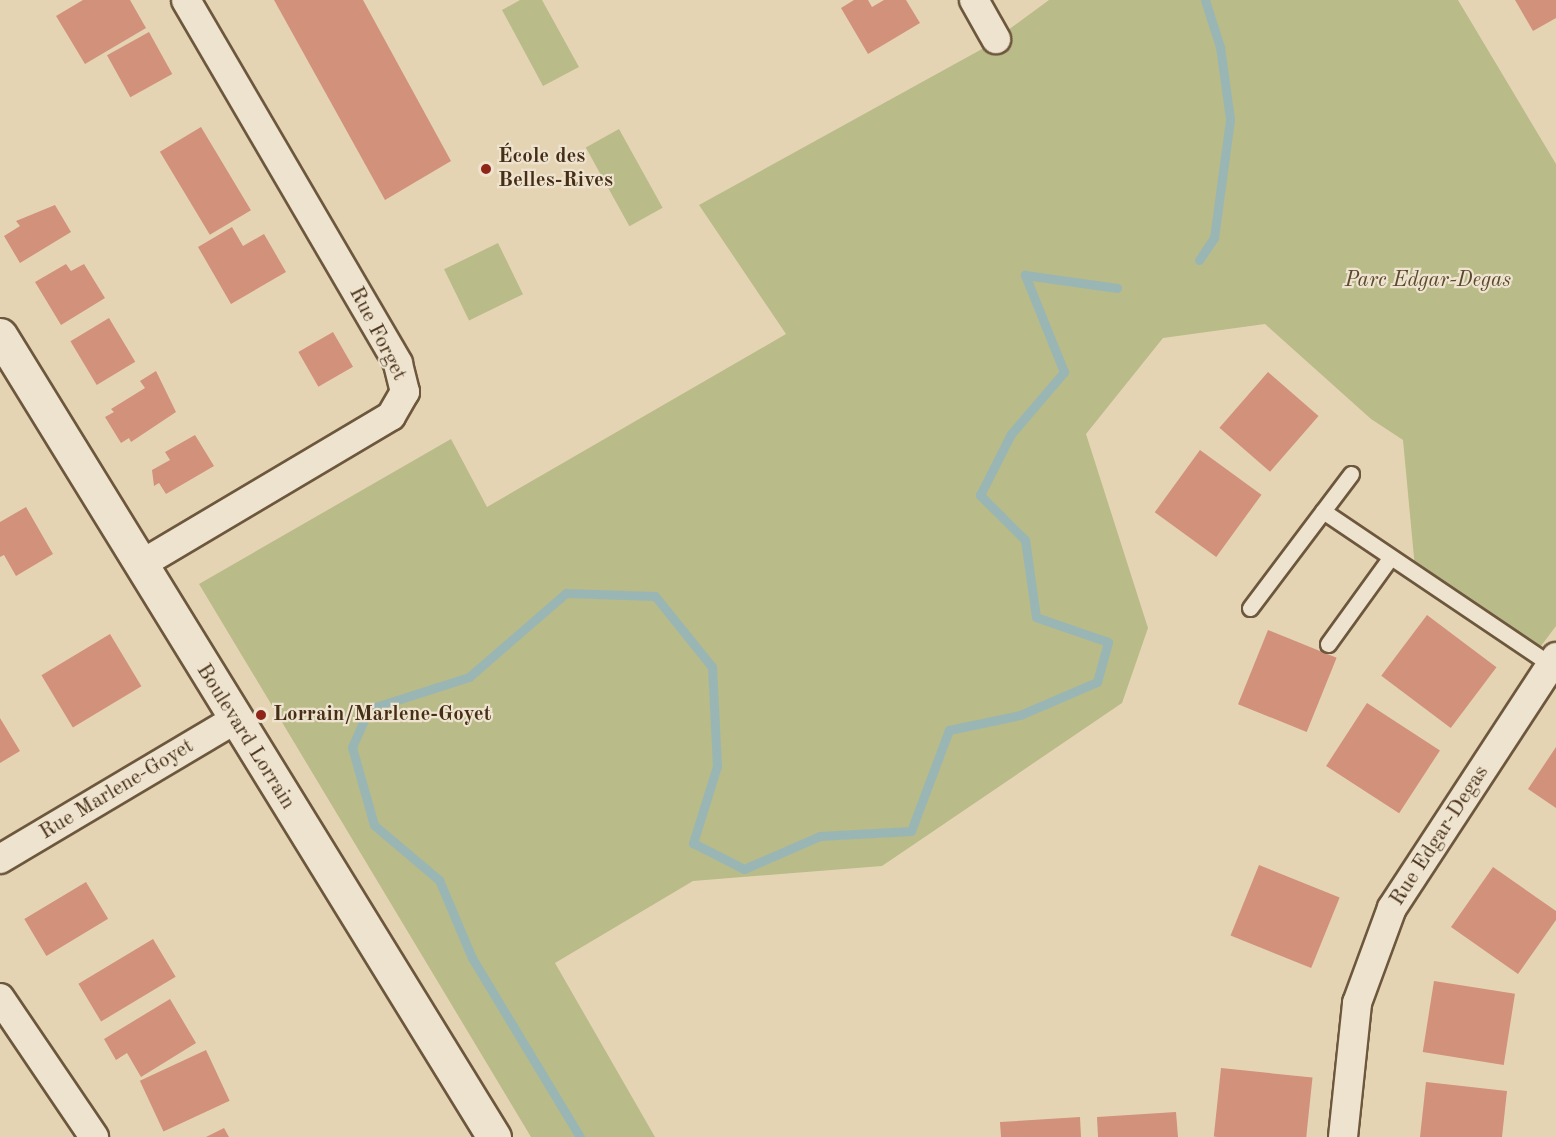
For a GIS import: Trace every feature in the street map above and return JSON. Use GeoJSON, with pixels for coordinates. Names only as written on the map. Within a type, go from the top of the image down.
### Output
{"type":"FeatureCollection","features":[{"type":"Feature","properties":{"kind":"main road","name":"Boulevard Lorrain"},"geometry":{"type":"LineString","coordinates":[[0,334],[234,720],[494,1137]]}},
{"type":"Feature","properties":{"kind":"street","name":"Rue Forget"},"geometry":{"type":"LineString","coordinates":[[140,565],[391,416],[405,392],[398,363],[186,0]]}},
{"type":"Feature","properties":{"kind":"street"},"geometry":{"type":"LineString","coordinates":[[974,0],[996,39]]}},
{"type":"Feature","properties":{"kind":"street","name":"Rue Edgar-Degas"},"geometry":{"type":"LineString","coordinates":[[1343,1137],[1357,1003],[1392,909],[1553,661]]}},
{"type":"Feature","properties":{"kind":"street","name":"Rue Marlene-Goyet"},"geometry":{"type":"LineString","coordinates":[[0,859],[234,720]]}},
{"type":"Feature","properties":{"kind":"street"},"geometry":{"type":"LineString","coordinates":[[0,998],[93,1137]]}},
{"type":"Feature","properties":{"kind":"lane"},"geometry":{"type":"LineString","coordinates":[[1250,608],[1351,474]]}},
{"type":"Feature","properties":{"kind":"lane"},"geometry":{"type":"LineString","coordinates":[[1323,511],[1390,558],[1553,661]]}},
{"type":"Feature","properties":{"kind":"lane"},"geometry":{"type":"LineString","coordinates":[[1328,644],[1390,558]]}},
{"type":"Feature","properties":{"kind":"green space"},"geometry":{"type":"Polygon","coordinates":[[[520,0],[542,0],[579,67],[543,86],[502,10],[520,0]]]}},
{"type":"Feature","properties":{"kind":"green space","name":"Parc Edgar-Degas"},"geometry":{"type":"Polygon","coordinates":[[[1049,0],[1458,0],[1556,164],[1556,626],[1532,658],[1416,579],[1403,440],[1371,419],[1265,324],[1163,338],[1086,434],[1148,628],[1122,703],[882,866],[693,881],[555,963],[655,1137],[531,1137],[199,584],[451,439],[487,507],[786,334],[699,205],[982,49],[1049,0]]]}},
{"type":"Feature","properties":{"kind":"green space"},"geometry":{"type":"Polygon","coordinates":[[[619,129],[663,208],[629,226],[586,147],[619,129]]]}},
{"type":"Feature","properties":{"kind":"green space"},"geometry":{"type":"Polygon","coordinates":[[[498,243],[523,294],[469,321],[444,269],[498,243]]]}},
{"type":"Feature","properties":{"kind":"building"},"geometry":{"type":"Polygon","coordinates":[[[83,0],[130,0],[146,28],[85,64],[56,16],[83,0]]]}},
{"type":"Feature","properties":{"kind":"building"},"geometry":{"type":"Polygon","coordinates":[[[274,0],[363,0],[451,161],[385,200],[274,0]]]}},
{"type":"Feature","properties":{"kind":"building"},"geometry":{"type":"Polygon","coordinates":[[[854,0],[868,0],[872,7],[884,0],[906,0],[920,23],[868,54],[841,8],[854,0]]]}},
{"type":"Feature","properties":{"kind":"building"},"geometry":{"type":"Polygon","coordinates":[[[1515,0],[1556,0],[1556,18],[1533,31],[1515,0]]]}},
{"type":"Feature","properties":{"kind":"building"},"geometry":{"type":"Polygon","coordinates":[[[149,32],[172,74],[130,97],[107,55],[149,32]]]}},
{"type":"Feature","properties":{"kind":"building"},"geometry":{"type":"Polygon","coordinates":[[[201,127],[251,210],[210,235],[160,152],[201,127]]]}},
{"type":"Feature","properties":{"kind":"building"},"geometry":{"type":"Polygon","coordinates":[[[55,205],[71,232],[20,263],[4,236],[20,226],[16,221],[55,205]]]}},
{"type":"Feature","properties":{"kind":"building"},"geometry":{"type":"Polygon","coordinates":[[[232,227],[243,246],[264,234],[286,272],[231,304],[198,247],[232,227]]]}},
{"type":"Feature","properties":{"kind":"building"},"geometry":{"type":"Polygon","coordinates":[[[66,264],[71,271],[84,264],[105,298],[61,325],[35,282],[66,264]]]}},
{"type":"Feature","properties":{"kind":"building"},"geometry":{"type":"Polygon","coordinates":[[[109,318],[135,362],[97,385],[70,341],[109,318]]]}},
{"type":"Feature","properties":{"kind":"building"},"geometry":{"type":"Polygon","coordinates":[[[333,332],[353,367],[318,387],[298,352],[333,332]]]}},
{"type":"Feature","properties":{"kind":"building"},"geometry":{"type":"Polygon","coordinates":[[[156,371],[176,412],[131,442],[129,438],[121,443],[105,417],[114,412],[111,409],[145,388],[140,381],[156,371]]]}},
{"type":"Feature","properties":{"kind":"building"},"geometry":{"type":"Polygon","coordinates":[[[1268,372],[1319,416],[1270,472],[1219,428],[1268,372]]]}},
{"type":"Feature","properties":{"kind":"building"},"geometry":{"type":"Polygon","coordinates":[[[195,435],[214,466],[166,494],[159,483],[154,486],[152,470],[170,460],[165,452],[195,435]]]}},
{"type":"Feature","properties":{"kind":"building"},"geometry":{"type":"Polygon","coordinates":[[[1200,450],[1261,495],[1216,557],[1155,512],[1200,450]]]}},
{"type":"Feature","properties":{"kind":"building"},"geometry":{"type":"Polygon","coordinates":[[[26,507],[53,554],[16,576],[4,555],[0,557],[0,522],[26,507]]]}},
{"type":"Feature","properties":{"kind":"building"},"geometry":{"type":"Polygon","coordinates":[[[1427,615],[1496,667],[1451,728],[1381,676],[1427,615]]]}},
{"type":"Feature","properties":{"kind":"building"},"geometry":{"type":"Polygon","coordinates":[[[1268,630],[1337,658],[1307,732],[1238,704],[1268,630]]]}},
{"type":"Feature","properties":{"kind":"building"},"geometry":{"type":"Polygon","coordinates":[[[110,634],[141,686],[73,727],[41,675],[110,634]]]}},
{"type":"Feature","properties":{"kind":"building"},"geometry":{"type":"Polygon","coordinates":[[[1367,703],[1440,750],[1399,813],[1326,766],[1367,703]]]}},
{"type":"Feature","properties":{"kind":"building"},"geometry":{"type":"Polygon","coordinates":[[[0,718],[20,751],[0,763],[0,718]]]}},
{"type":"Feature","properties":{"kind":"building"},"geometry":{"type":"Polygon","coordinates":[[[1556,747],[1556,808],[1528,789],[1556,747]]]}},
{"type":"Feature","properties":{"kind":"building"},"geometry":{"type":"Polygon","coordinates":[[[1259,865],[1340,898],[1311,968],[1231,935],[1259,865]]]}},
{"type":"Feature","properties":{"kind":"building"},"geometry":{"type":"Polygon","coordinates":[[[1493,867],[1556,911],[1556,920],[1518,974],[1451,927],[1493,867]]]}},
{"type":"Feature","properties":{"kind":"building"},"geometry":{"type":"Polygon","coordinates":[[[86,882],[108,919],[46,956],[24,919],[86,882]]]}},
{"type":"Feature","properties":{"kind":"building"},"geometry":{"type":"Polygon","coordinates":[[[153,939],[176,977],[101,1022],[78,984],[153,939]]]}},
{"type":"Feature","properties":{"kind":"building"},"geometry":{"type":"Polygon","coordinates":[[[1434,981],[1515,994],[1504,1065],[1423,1052],[1434,981]]]}},
{"type":"Feature","properties":{"kind":"building"},"geometry":{"type":"Polygon","coordinates":[[[170,999],[196,1043],[141,1077],[127,1053],[116,1060],[104,1039],[170,999]]]}},
{"type":"Feature","properties":{"kind":"building"},"geometry":{"type":"Polygon","coordinates":[[[206,1050],[230,1101],[164,1132],[140,1081],[206,1050]]]}},
{"type":"Feature","properties":{"kind":"building"},"geometry":{"type":"Polygon","coordinates":[[[1221,1068],[1312,1078],[1306,1137],[1214,1137],[1221,1068]]]}},
{"type":"Feature","properties":{"kind":"building"},"geometry":{"type":"Polygon","coordinates":[[[1426,1082],[1507,1091],[1502,1137],[1420,1137],[1426,1082]]]}},
{"type":"Feature","properties":{"kind":"building"},"geometry":{"type":"Polygon","coordinates":[[[1176,1112],[1178,1137],[1098,1137],[1097,1117],[1176,1112]]]}},
{"type":"Feature","properties":{"kind":"building"},"geometry":{"type":"Polygon","coordinates":[[[1080,1117],[1081,1137],[1001,1137],[1000,1122],[1080,1117]]]}},
{"type":"Feature","properties":{"kind":"building"},"geometry":{"type":"Polygon","coordinates":[[[224,1128],[229,1137],[206,1137],[224,1128]]]}},
{"type":"Feature","properties":{"kind":"waterway"},"geometry":{"type":"LineString","coordinates":[[1199,260],[1214,238],[1230,119],[1220,47],[1205,0]]}},
{"type":"Feature","properties":{"kind":"waterway"},"geometry":{"type":"LineString","coordinates":[[580,1137],[472,958],[439,880],[374,825],[352,747],[369,709],[469,677],[566,593],[655,596],[712,667],[717,766],[693,843],[744,869],[820,836],[911,831],[949,730],[1020,715],[1097,682],[1108,642],[1036,617],[1025,540],[980,495],[1011,434],[1064,372],[1025,275],[1117,288]]}},
{"type":"Feature","properties":{"kind":"place","name":"École des Belles-Rives"},"geometry":{"type":"Point","coordinates":[486,169]}},
{"type":"Feature","properties":{"kind":"place","name":"Lorrain/Marlene-Goyet"},"geometry":{"type":"Point","coordinates":[261,715]}}]}
